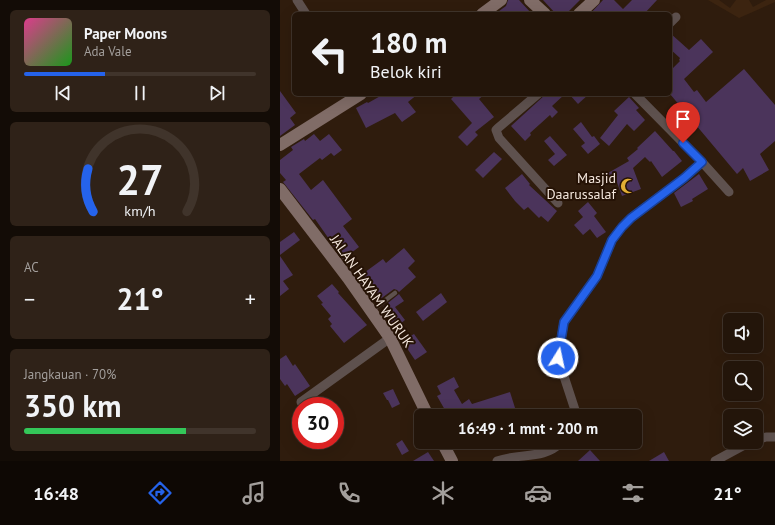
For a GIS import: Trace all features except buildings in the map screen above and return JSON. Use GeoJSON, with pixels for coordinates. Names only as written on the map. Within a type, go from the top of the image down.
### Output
{"type":"FeatureCollection","features":[{"type":"Feature","properties":{"kind":"street"},"geometry":{"type":"LineString","coordinates":[[297,0],[305,12]]}},
{"type":"Feature","properties":{"kind":"street"},"geometry":{"type":"LineString","coordinates":[[485,12],[501,0]]}},
{"type":"Feature","properties":{"kind":"street"},"geometry":{"type":"LineString","coordinates":[[530,0],[543,12]]}},
{"type":"Feature","properties":{"kind":"street"},"geometry":{"type":"LineString","coordinates":[[581,12],[594,0]]}},
{"type":"Feature","properties":{"kind":"street"},"geometry":{"type":"LineString","coordinates":[[280,145],[358,96]]}},
{"type":"Feature","properties":{"kind":"street"},"geometry":{"type":"LineString","coordinates":[[536,96],[498,128],[496,133],[558,203]]}},
{"type":"Feature","properties":{"kind":"street"},"geometry":{"type":"LineString","coordinates":[[637,96],[702,162],[729,192]]}},
{"type":"Feature","properties":{"kind":"street"},"geometry":{"type":"LineString","coordinates":[[575,409],[558,358],[564,322],[597,276],[612,240],[622,227],[631,218],[684,178],[702,162]]}},
{"type":"Feature","properties":{"kind":"street","name":"JALAN HAYAM WURUK"},"geometry":{"type":"LineString","coordinates":[[280,189],[348,278],[390,338],[425,409]]}},
{"type":"Feature","properties":{"kind":"street"},"geometry":{"type":"LineString","coordinates":[[308,397],[390,338]]}},
{"type":"Feature","properties":{"kind":"street"},"geometry":{"type":"LineString","coordinates":[[763,438],[775,437]]}},
{"type":"Feature","properties":{"kind":"street"},"geometry":{"type":"LineString","coordinates":[[446,449],[452,461]]}},
{"type":"Feature","properties":{"kind":"street"},"geometry":{"type":"LineString","coordinates":[[497,461],[508,457],[540,455],[555,449]]}},
{"type":"Feature","properties":{"kind":"street"},"geometry":{"type":"LineString","coordinates":[[715,461],[737,449]]}},
{"type":"Feature","properties":{"kind":"lane"},"geometry":{"type":"LineString","coordinates":[[371,311],[395,294]]}},
{"type":"Feature","properties":{"kind":"shaded area"},"geometry":{"type":"Polygon","coordinates":[[[708,0],[719,0],[730,8],[736,0],[749,0],[753,7],[766,0],[775,0],[775,2],[739,18],[708,0]]]}},
{"type":"Feature","properties":{"kind":"place","name":"Masjid Daarussalaf"},"geometry":{"type":"Point","coordinates":[628,186]}},
{"type":"Feature","properties":{"kind":"route"},"geometry":{"type":"LineString","coordinates":[[558,358],[564,322],[597,276],[612,240],[631,218],[684,178],[702,162],[683,143]]}}]}
